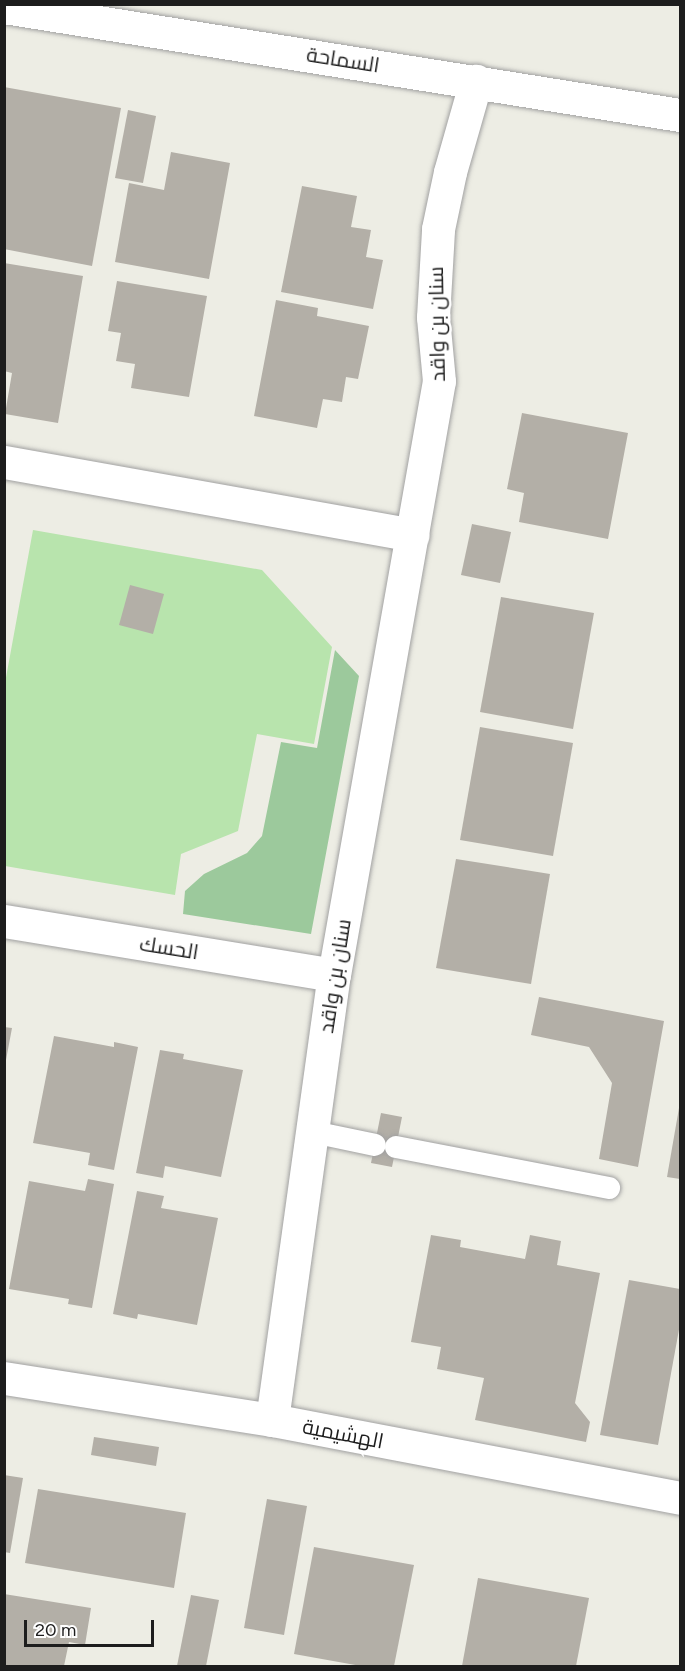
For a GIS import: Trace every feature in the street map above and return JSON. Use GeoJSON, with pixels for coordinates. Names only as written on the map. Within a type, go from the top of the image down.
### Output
{"type":"FeatureCollection","features":[{"type":"Feature","properties":{"kind":"street","name":"السماحة"},"geometry":{"type":"LineString","coordinates":[[4,7],[681,115]]}},
{"type":"Feature","properties":{"kind":"street","name":"سنان بن واقد"},"geometry":{"type":"LineString","coordinates":[[272,1420],[334,975],[439,381],[433,317],[438,229],[450,172],[476,81]]}},
{"type":"Feature","properties":{"kind":"street"},"geometry":{"type":"LineString","coordinates":[[4,462],[413,535]]}},
{"type":"Feature","properties":{"kind":"street","name":"الحسك"},"geometry":{"type":"LineString","coordinates":[[4,921],[334,975]]}},
{"type":"Feature","properties":{"kind":"street","name":"الهشيمية"},"geometry":{"type":"LineString","coordinates":[[4,1378],[272,1420],[681,1498]]}},
{"type":"Feature","properties":{"kind":"lane"},"geometry":{"type":"LineString","coordinates":[[313,1132],[609,1188]]}},
{"type":"Feature","properties":{"kind":"green space"},"geometry":{"type":"Polygon","coordinates":[[[33,530],[262,570],[332,647],[314,744],[257,734],[238,831],[181,854],[175,895],[5,866],[5,683],[33,530]]]}},
{"type":"Feature","properties":{"kind":"green space"},"geometry":{"type":"Polygon","coordinates":[[[335,650],[359,676],[311,934],[183,914],[185,891],[204,874],[247,853],[262,836],[281,742],[317,748],[335,650]]]}},
{"type":"Feature","properties":{"kind":"building"},"geometry":{"type":"Polygon","coordinates":[[[4,87],[121,108],[92,266],[4,249],[4,87]]]}},
{"type":"Feature","properties":{"kind":"building"},"geometry":{"type":"Polygon","coordinates":[[[128,110],[156,116],[143,183],[115,178],[128,110]]]}},
{"type":"Feature","properties":{"kind":"building"},"geometry":{"type":"Polygon","coordinates":[[[171,152],[230,163],[209,279],[115,262],[129,183],[164,190],[171,152]]]}},
{"type":"Feature","properties":{"kind":"building"},"geometry":{"type":"Polygon","coordinates":[[[302,186],[357,196],[351,227],[371,230],[366,257],[383,260],[373,309],[281,292],[302,186]]]}},
{"type":"Feature","properties":{"kind":"building"},"geometry":{"type":"Polygon","coordinates":[[[4,263],[83,276],[58,423],[5,414],[12,373],[4,371],[4,263]]]}},
{"type":"Feature","properties":{"kind":"building"},"geometry":{"type":"Polygon","coordinates":[[[117,281],[207,296],[189,397],[131,388],[135,364],[116,361],[121,333],[108,331],[117,281]]]}},
{"type":"Feature","properties":{"kind":"building"},"geometry":{"type":"Polygon","coordinates":[[[276,300],[318,308],[317,316],[369,326],[358,379],[346,377],[342,402],[323,399],[317,428],[254,416],[276,300]]]}},
{"type":"Feature","properties":{"kind":"building"},"geometry":{"type":"Polygon","coordinates":[[[522,413],[628,433],[608,539],[519,522],[524,493],[507,489],[522,413]]]}},
{"type":"Feature","properties":{"kind":"building"},"geometry":{"type":"Polygon","coordinates":[[[472,524],[511,532],[500,583],[461,575],[472,524]]]}},
{"type":"Feature","properties":{"kind":"building"},"geometry":{"type":"Polygon","coordinates":[[[130,585],[164,594],[153,634],[119,625],[130,585]]]}},
{"type":"Feature","properties":{"kind":"building"},"geometry":{"type":"Polygon","coordinates":[[[501,597],[594,613],[573,729],[480,712],[501,597]]]}},
{"type":"Feature","properties":{"kind":"building"},"geometry":{"type":"Polygon","coordinates":[[[480,727],[573,743],[553,856],[460,840],[480,727]]]}},
{"type":"Feature","properties":{"kind":"building"},"geometry":{"type":"Polygon","coordinates":[[[456,859],[550,874],[531,984],[436,968],[456,859]]]}},
{"type":"Feature","properties":{"kind":"building"},"geometry":{"type":"Polygon","coordinates":[[[539,997],[664,1021],[638,1167],[599,1159],[612,1083],[589,1047],[531,1035],[539,997]]]}},
{"type":"Feature","properties":{"kind":"building"},"geometry":{"type":"Polygon","coordinates":[[[4,1027],[12,1028],[6,1060],[4,1060],[4,1027]]]}},
{"type":"Feature","properties":{"kind":"building"},"geometry":{"type":"Polygon","coordinates":[[[54,1036],[114,1047],[114,1042],[138,1047],[114,1170],[88,1165],[90,1153],[33,1143],[54,1036]]]}},
{"type":"Feature","properties":{"kind":"building"},"geometry":{"type":"Polygon","coordinates":[[[160,1050],[184,1054],[183,1059],[243,1070],[221,1177],[165,1166],[163,1178],[136,1173],[160,1050]]]}},
{"type":"Feature","properties":{"kind":"building"},"geometry":{"type":"Polygon","coordinates":[[[680,1108],[680,1179],[667,1177],[680,1108]]]}},
{"type":"Feature","properties":{"kind":"building"},"geometry":{"type":"Polygon","coordinates":[[[381,1113],[402,1117],[392,1167],[371,1163],[381,1113]]]}},
{"type":"Feature","properties":{"kind":"building"},"geometry":{"type":"Polygon","coordinates":[[[88,1179],[114,1184],[92,1308],[68,1304],[69,1299],[9,1289],[29,1181],[85,1191],[88,1179]]]}},
{"type":"Feature","properties":{"kind":"building"},"geometry":{"type":"Polygon","coordinates":[[[137,1191],[164,1196],[161,1208],[218,1218],[197,1325],[138,1314],[137,1319],[113,1314],[137,1191]]]}},
{"type":"Feature","properties":{"kind":"building"},"geometry":{"type":"Polygon","coordinates":[[[431,1235],[461,1240],[460,1247],[525,1259],[530,1235],[561,1241],[557,1265],[600,1273],[575,1403],[590,1422],[586,1442],[475,1420],[484,1378],[437,1369],[441,1347],[411,1342],[431,1235]]]}},
{"type":"Feature","properties":{"kind":"building"},"geometry":{"type":"Polygon","coordinates":[[[629,1280],[680,1289],[680,1324],[658,1445],[600,1435],[629,1280]]]}},
{"type":"Feature","properties":{"kind":"building"},"geometry":{"type":"Polygon","coordinates":[[[94,1437],[159,1447],[156,1466],[91,1455],[94,1437]]]}},
{"type":"Feature","properties":{"kind":"building"},"geometry":{"type":"Polygon","coordinates":[[[4,1475],[23,1478],[10,1553],[4,1552],[4,1475]]]}},
{"type":"Feature","properties":{"kind":"building"},"geometry":{"type":"Polygon","coordinates":[[[38,1489],[186,1513],[174,1588],[25,1563],[38,1489]]]}},
{"type":"Feature","properties":{"kind":"building"},"geometry":{"type":"Polygon","coordinates":[[[267,1499],[307,1506],[284,1635],[244,1628],[267,1499]]]}},
{"type":"Feature","properties":{"kind":"building"},"geometry":{"type":"Polygon","coordinates":[[[314,1547],[414,1565],[394,1666],[361,1666],[294,1654],[314,1547]]]}},
{"type":"Feature","properties":{"kind":"building"},"geometry":{"type":"Polygon","coordinates":[[[478,1578],[589,1598],[576,1666],[462,1666],[478,1578]]]}},
{"type":"Feature","properties":{"kind":"building"},"geometry":{"type":"Polygon","coordinates":[[[4,1594],[91,1608],[85,1645],[69,1642],[64,1666],[4,1666],[4,1594]]]}},
{"type":"Feature","properties":{"kind":"building"},"geometry":{"type":"Polygon","coordinates":[[[191,1595],[219,1600],[206,1666],[177,1666],[191,1595]]]}}]}
